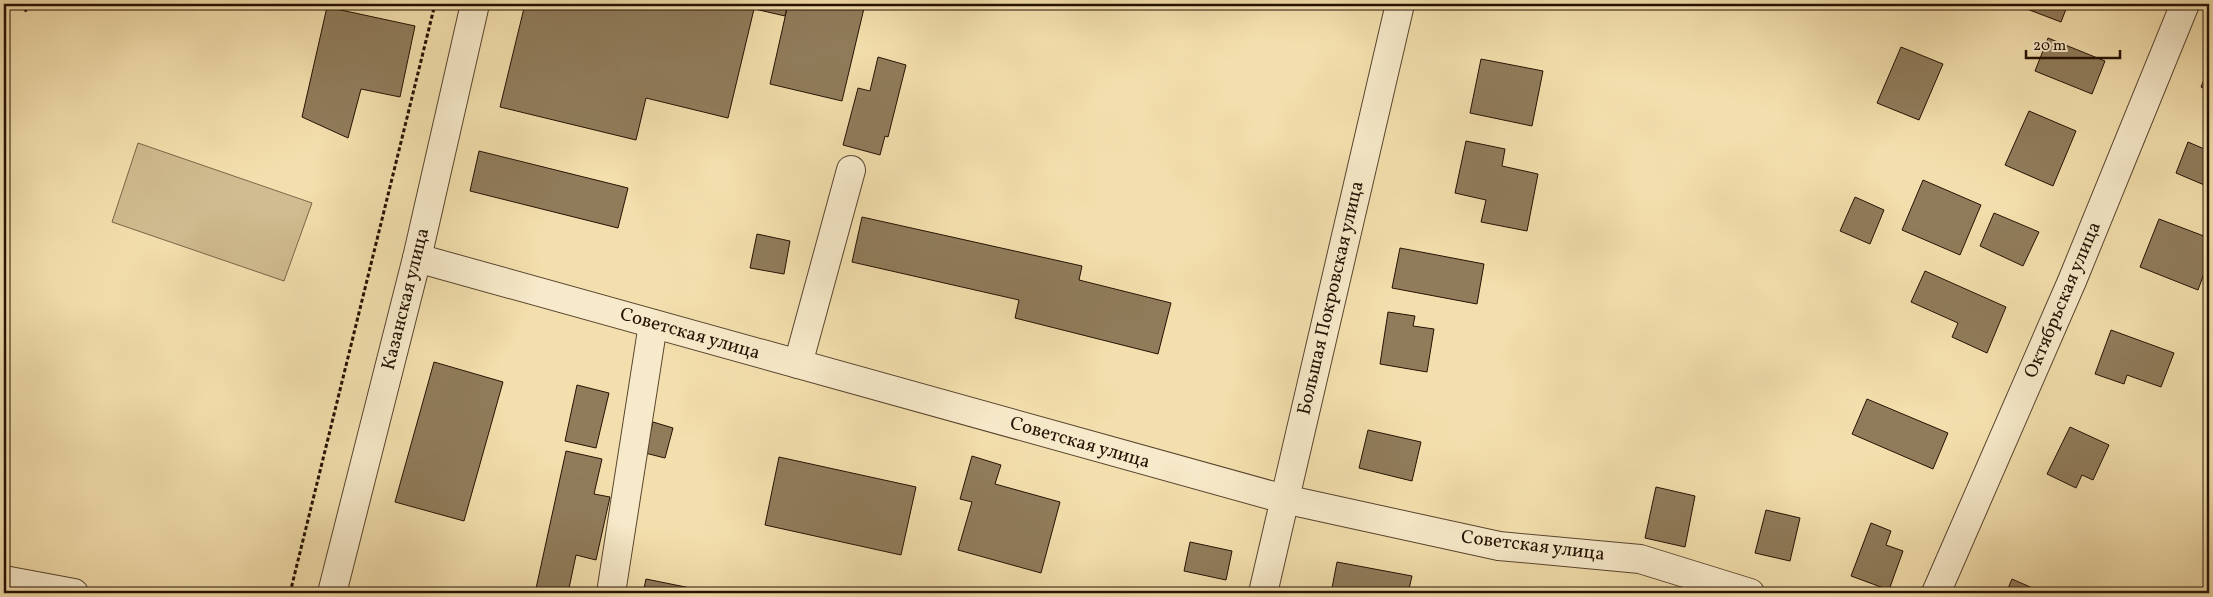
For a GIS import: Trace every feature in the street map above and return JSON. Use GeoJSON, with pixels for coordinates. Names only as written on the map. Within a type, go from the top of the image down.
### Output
{"type":"FeatureCollection","features":[{"type":"Feature","properties":{"kind":"street","name":"Казанская улица"},"geometry":{"type":"LineString","coordinates":[[332,593],[417,258],[475,4]]}},
{"type":"Feature","properties":{"kind":"street","name":"Большая Покровская улица"},"geometry":{"type":"LineString","coordinates":[[1263,593],[1400,4]]}},
{"type":"Feature","properties":{"kind":"street","name":"Октябрьская улица"},"geometry":{"type":"LineString","coordinates":[[1936,593],[2072,282],[2185,4]]}},
{"type":"Feature","properties":{"kind":"street"},"geometry":{"type":"LineString","coordinates":[[798,364],[851,170]]}},
{"type":"Feature","properties":{"kind":"street","name":"Советская улица"},"geometry":{"type":"LineString","coordinates":[[417,258],[1284,500],[1499,546],[1640,559],[1750,593]]}},
{"type":"Feature","properties":{"kind":"street"},"geometry":{"type":"LineString","coordinates":[[611,593],[652,324]]}},
{"type":"Feature","properties":{"kind":"street"},"geometry":{"type":"LineString","coordinates":[[4,580],[41,589],[74,593]]}},
{"type":"Feature","properties":{"kind":"path"},"geometry":{"type":"LineString","coordinates":[[13,4],[27,11]]}},
{"type":"Feature","properties":{"kind":"path"},"geometry":{"type":"LineString","coordinates":[[290,593],[435,4]]}},
{"type":"Feature","properties":{"kind":"shaded area"},"geometry":{"type":"Polygon","coordinates":[[[138,143],[312,203],[284,281],[112,222],[138,143]]]}},
{"type":"Feature","properties":{"kind":"building"},"geometry":{"type":"Polygon","coordinates":[[[525,4],[733,4],[754,9],[728,118],[646,98],[636,140],[500,107],[525,4]]]}},
{"type":"Feature","properties":{"kind":"building"},"geometry":{"type":"Polygon","coordinates":[[[733,4],[788,4],[785,16],[733,4]]]}},
{"type":"Feature","properties":{"kind":"building"},"geometry":{"type":"Polygon","coordinates":[[[788,4],[865,4],[842,101],[770,84],[788,4]]]}},
{"type":"Feature","properties":{"kind":"building"},"geometry":{"type":"Polygon","coordinates":[[[2019,4],[2068,4],[2061,22],[2019,6],[2019,4]]]}},
{"type":"Feature","properties":{"kind":"building"},"geometry":{"type":"Polygon","coordinates":[[[327,7],[415,26],[400,97],[361,89],[348,138],[302,117],[327,7]]]}},
{"type":"Feature","properties":{"kind":"building"},"geometry":{"type":"Polygon","coordinates":[[[2048,38],[2105,61],[2092,94],[2035,71],[2048,38]]]}},
{"type":"Feature","properties":{"kind":"building"},"geometry":{"type":"Polygon","coordinates":[[[1901,47],[1943,64],[1919,120],[1877,103],[1901,47]]]}},
{"type":"Feature","properties":{"kind":"building"},"geometry":{"type":"Polygon","coordinates":[[[878,57],[906,65],[888,137],[885,136],[880,155],[843,145],[858,88],[870,91],[878,57]]]}},
{"type":"Feature","properties":{"kind":"building"},"geometry":{"type":"Polygon","coordinates":[[[1481,59],[1543,71],[1532,126],[1470,113],[1481,59]]]}},
{"type":"Feature","properties":{"kind":"building"},"geometry":{"type":"Polygon","coordinates":[[[2209,67],[2209,91],[2201,87],[2209,67]]]}},
{"type":"Feature","properties":{"kind":"building"},"geometry":{"type":"Polygon","coordinates":[[[2029,111],[2076,131],[2053,186],[2005,165],[2029,111]]]}},
{"type":"Feature","properties":{"kind":"building"},"geometry":{"type":"Polygon","coordinates":[[[1466,141],[1505,149],[1502,166],[1538,174],[1527,231],[1481,222],[1486,200],[1455,193],[1466,141]]]}},
{"type":"Feature","properties":{"kind":"building"},"geometry":{"type":"Polygon","coordinates":[[[2188,142],[2209,151],[2209,187],[2176,173],[2188,142]]]}},
{"type":"Feature","properties":{"kind":"building"},"geometry":{"type":"Polygon","coordinates":[[[479,151],[628,188],[618,228],[470,191],[479,151]]]}},
{"type":"Feature","properties":{"kind":"building"},"geometry":{"type":"Polygon","coordinates":[[[1923,180],[1981,205],[1960,255],[1902,230],[1923,180]]]}},
{"type":"Feature","properties":{"kind":"building"},"geometry":{"type":"Polygon","coordinates":[[[1855,197],[1884,210],[1870,244],[1840,231],[1855,197]]]}},
{"type":"Feature","properties":{"kind":"building"},"geometry":{"type":"Polygon","coordinates":[[[1994,213],[2039,232],[2023,266],[1980,246],[1994,213]]]}},
{"type":"Feature","properties":{"kind":"building"},"geometry":{"type":"Polygon","coordinates":[[[862,217],[1082,266],[1079,280],[1171,303],[1158,354],[1015,318],[1019,300],[852,262],[862,217]]]}},
{"type":"Feature","properties":{"kind":"building"},"geometry":{"type":"Polygon","coordinates":[[[2159,219],[2209,238],[2209,260],[2198,290],[2140,267],[2159,219]]]}},
{"type":"Feature","properties":{"kind":"building"},"geometry":{"type":"Polygon","coordinates":[[[757,234],[790,241],[784,274],[750,268],[757,234]]]}},
{"type":"Feature","properties":{"kind":"building"},"geometry":{"type":"Polygon","coordinates":[[[1400,248],[1484,264],[1477,304],[1392,288],[1400,248]]]}},
{"type":"Feature","properties":{"kind":"building"},"geometry":{"type":"Polygon","coordinates":[[[1925,271],[2006,307],[1987,353],[1952,337],[1958,323],[1911,302],[1925,271]]]}},
{"type":"Feature","properties":{"kind":"building"},"geometry":{"type":"Polygon","coordinates":[[[1388,312],[1415,316],[1413,326],[1434,329],[1427,372],[1380,364],[1388,312]]]}},
{"type":"Feature","properties":{"kind":"building"},"geometry":{"type":"Polygon","coordinates":[[[2111,330],[2174,353],[2161,387],[2127,375],[2124,384],[2095,374],[2111,330]]]}},
{"type":"Feature","properties":{"kind":"building"},"geometry":{"type":"Polygon","coordinates":[[[434,362],[503,382],[464,521],[395,502],[434,362]]]}},
{"type":"Feature","properties":{"kind":"building"},"geometry":{"type":"Polygon","coordinates":[[[577,385],[609,393],[596,448],[565,441],[577,385]]]}},
{"type":"Feature","properties":{"kind":"building"},"geometry":{"type":"Polygon","coordinates":[[[1867,399],[1948,433],[1933,469],[1852,434],[1867,399]]]}},
{"type":"Feature","properties":{"kind":"building"},"geometry":{"type":"Polygon","coordinates":[[[653,422],[673,428],[665,458],[645,453],[653,422]]]}},
{"type":"Feature","properties":{"kind":"building"},"geometry":{"type":"Polygon","coordinates":[[[2070,427],[2109,445],[2093,480],[2082,475],[2076,488],[2047,474],[2070,427]]]}},
{"type":"Feature","properties":{"kind":"building"},"geometry":{"type":"Polygon","coordinates":[[[1368,430],[1421,442],[1412,481],[1359,468],[1368,430]]]}},
{"type":"Feature","properties":{"kind":"building"},"geometry":{"type":"Polygon","coordinates":[[[566,451],[602,459],[594,494],[610,497],[596,560],[576,555],[568,593],[535,593],[566,451]]]}},
{"type":"Feature","properties":{"kind":"building"},"geometry":{"type":"Polygon","coordinates":[[[972,456],[1001,465],[995,484],[1060,502],[1041,573],[958,550],[972,502],[960,499],[972,456]]]}},
{"type":"Feature","properties":{"kind":"building"},"geometry":{"type":"Polygon","coordinates":[[[779,457],[916,487],[901,555],[765,525],[779,457]]]}},
{"type":"Feature","properties":{"kind":"building"},"geometry":{"type":"Polygon","coordinates":[[[1656,487],[1695,496],[1685,547],[1645,538],[1656,487]]]}},
{"type":"Feature","properties":{"kind":"building"},"geometry":{"type":"Polygon","coordinates":[[[1766,510],[1800,518],[1790,561],[1755,553],[1766,510]]]}},
{"type":"Feature","properties":{"kind":"building"},"geometry":{"type":"Polygon","coordinates":[[[1871,523],[1891,531],[1886,545],[1903,551],[1889,590],[1851,576],[1871,523]]]}},
{"type":"Feature","properties":{"kind":"building"},"geometry":{"type":"Polygon","coordinates":[[[1190,542],[1232,551],[1226,580],[1184,571],[1190,542]]]}},
{"type":"Feature","properties":{"kind":"building"},"geometry":{"type":"Polygon","coordinates":[[[1337,562],[1412,576],[1408,593],[1331,593],[1337,562]]]}},
{"type":"Feature","properties":{"kind":"building"},"geometry":{"type":"Polygon","coordinates":[[[646,579],[715,593],[643,593],[646,579]]]}},
{"type":"Feature","properties":{"kind":"building"},"geometry":{"type":"Polygon","coordinates":[[[2012,579],[2044,593],[2006,593],[2012,579]]]}}]}
